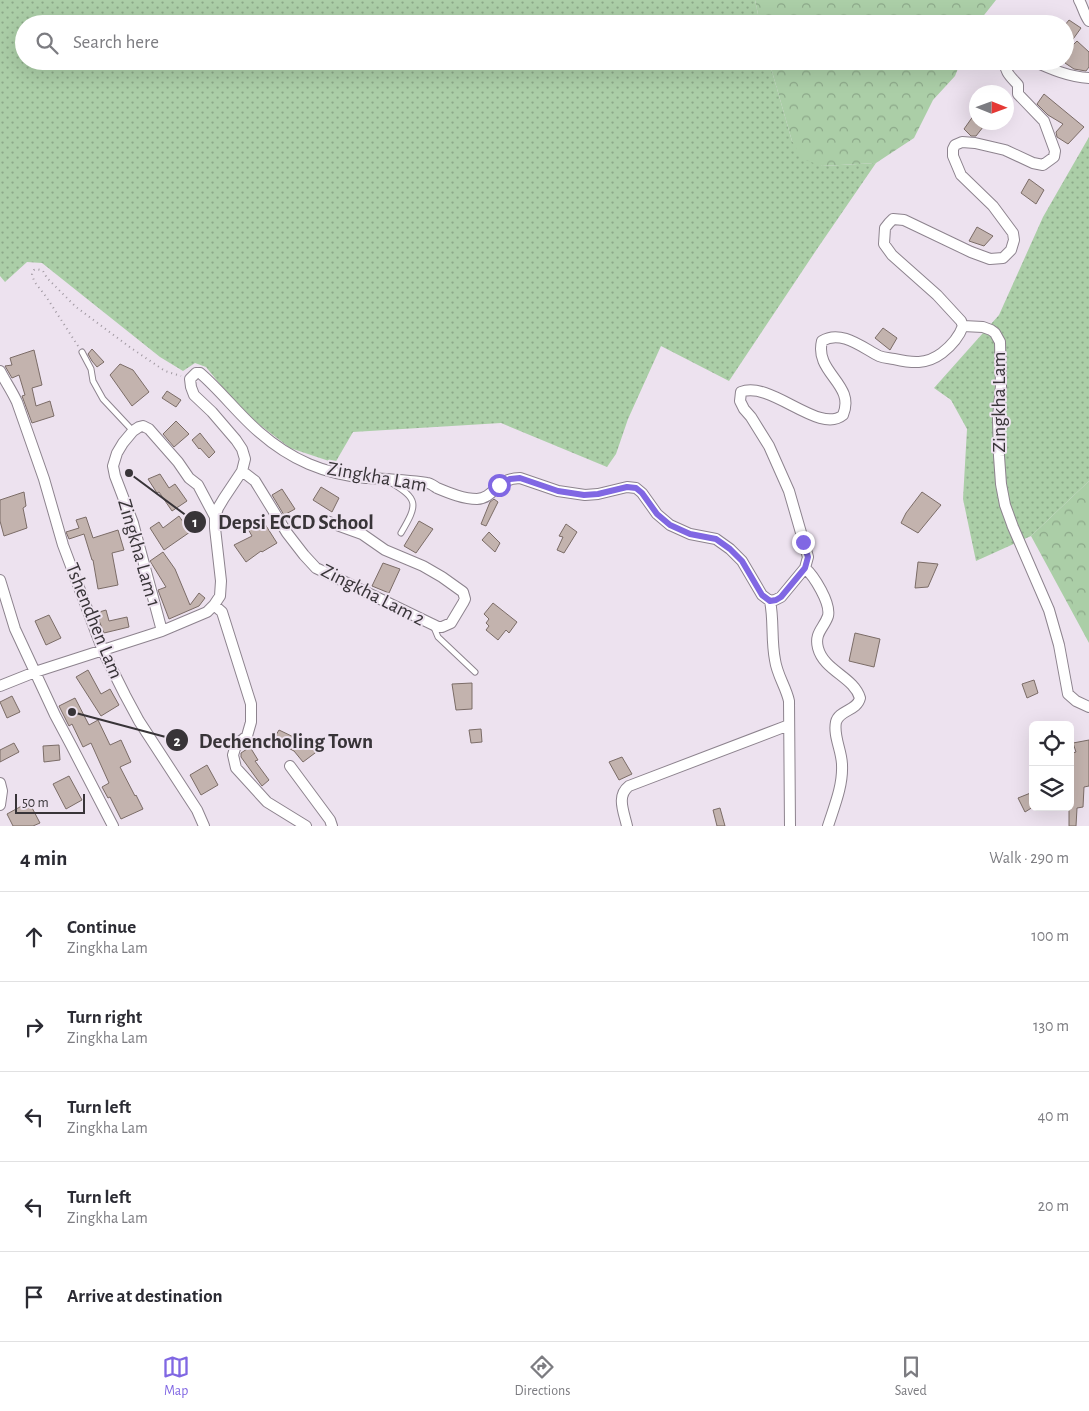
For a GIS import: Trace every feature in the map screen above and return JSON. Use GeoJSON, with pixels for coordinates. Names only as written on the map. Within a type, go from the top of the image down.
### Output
{"type":"FeatureCollection","features":[{"type":"Feature","properties":{"kind":"street"},"geometry":{"type":"LineString","coordinates":[[1079,0],[1089,20]]}},
{"type":"Feature","properties":{"kind":"street"},"geometry":{"type":"LineString","coordinates":[[790,826],[789,701],[788,693],[774,660],[773,619],[770,601],[781,597],[805,568],[808,557],[789,491],[769,446],[740,401],[741,392],[751,390],[762,391],[798,409],[824,418],[837,418],[844,415],[847,404],[842,388],[822,359],[820,348],[822,340],[831,337],[845,338],[880,356],[908,363],[927,361],[947,349],[963,326],[961,321],[937,295],[892,255],[884,244],[885,228],[888,222],[893,219],[904,220],[990,259],[1003,258],[1011,250],[1014,240],[1013,233],[993,206],[961,175],[953,156],[955,145],[962,142],[1005,150],[1033,163],[1043,165],[1054,157],[1055,151],[1044,121],[1018,94],[1018,85],[1006,70]]}},
{"type":"Feature","properties":{"kind":"street"},"geometry":{"type":"LineString","coordinates":[[1054,70],[1080,78],[1089,78]]}},
{"type":"Feature","properties":{"kind":"street","name":"Zingkha Lam"},"geometry":{"type":"LineString","coordinates":[[963,326],[983,327],[991,330],[1000,342],[999,456],[1005,505],[1049,610],[1059,645],[1068,694],[1089,707]]}},
{"type":"Feature","properties":{"kind":"street","name":"Tshendhen Lam"},"geometry":{"type":"LineString","coordinates":[[0,370],[17,402],[44,479],[63,544],[103,651],[140,721],[197,810],[204,826]]}},
{"type":"Feature","properties":{"kind":"street","name":"Zingkha Lam"},"geometry":{"type":"LineString","coordinates":[[190,379],[196,373],[200,373],[210,381],[260,434],[289,454],[305,463],[341,474],[428,483],[457,495],[479,499],[489,494],[505,481],[515,478],[558,491],[584,495],[598,494],[627,487],[636,488],[642,493],[657,514],[670,525],[690,534],[716,539],[730,549],[742,561],[762,595],[770,601]]}},
{"type":"Feature","properties":{"kind":"street"},"geometry":{"type":"LineString","coordinates":[[0,686],[198,617],[207,612],[220,596],[221,581],[215,528],[216,517],[218,508],[242,471],[245,459],[242,449],[236,440],[212,412],[194,395],[190,388],[190,379]]}},
{"type":"Feature","properties":{"kind":"street"},"geometry":{"type":"LineString","coordinates":[[133,431],[143,426],[149,429],[178,462],[189,478],[198,485],[216,517]]}},
{"type":"Feature","properties":{"kind":"street","name":"Zingkha Lam 1"},"geometry":{"type":"LineString","coordinates":[[133,431],[117,453],[113,466],[133,523],[162,631]]}},
{"type":"Feature","properties":{"kind":"street","name":"Zingkha Lam 2"},"geometry":{"type":"LineString","coordinates":[[242,471],[255,481],[287,533],[304,556],[316,568],[433,625],[442,627],[451,623],[464,603],[463,592],[430,570],[385,550],[362,534],[326,521]]}},
{"type":"Feature","properties":{"kind":"street"},"geometry":{"type":"LineString","coordinates":[[805,568],[812,576],[828,605],[828,616],[817,636],[820,654],[825,662],[855,689],[860,698],[857,705],[839,716],[836,723],[836,734],[842,760],[842,778],[828,826]]}},
{"type":"Feature","properties":{"kind":"street"},"geometry":{"type":"LineString","coordinates":[[0,583],[15,628],[55,715],[72,744],[112,826]]}},
{"type":"Feature","properties":{"kind":"street"},"geometry":{"type":"LineString","coordinates":[[214,605],[222,612],[251,704],[251,722],[247,736],[236,745],[233,755],[236,768],[267,802],[306,826]]}},
{"type":"Feature","properties":{"kind":"street"},"geometry":{"type":"LineString","coordinates":[[627,826],[622,796],[624,790],[629,786],[789,725]]}},
{"type":"Feature","properties":{"kind":"street"},"geometry":{"type":"LineString","coordinates":[[290,766],[330,820],[332,826]]}},
{"type":"Feature","properties":{"kind":"street"},"geometry":{"type":"LineString","coordinates":[[0,783],[2,791],[0,806]]}},
{"type":"Feature","properties":{"kind":"lane"},"geometry":{"type":"LineString","coordinates":[[82,352],[91,369],[93,381],[103,399],[133,431]]}},
{"type":"Feature","properties":{"kind":"lane"},"geometry":{"type":"LineString","coordinates":[[385,479],[409,494],[413,502],[410,518],[401,533]]}},
{"type":"Feature","properties":{"kind":"lane"},"geometry":{"type":"LineString","coordinates":[[433,625],[438,637],[475,672]]}},
{"type":"Feature","properties":{"kind":"path"},"geometry":{"type":"LineString","coordinates":[[82,352],[34,281],[32,274],[37,268],[43,271],[47,278],[76,307],[131,348],[165,371],[190,379]]}},
{"type":"Feature","properties":{"kind":"green space"},"geometry":{"type":"Polygon","coordinates":[[[0,0],[755,0],[758,15],[15,15],[15,70],[772,70],[792,141],[822,166],[876,163],[729,381],[661,346],[628,419],[616,454],[607,467],[501,423],[353,432],[335,463],[290,448],[252,419],[206,367],[195,363],[183,371],[160,357],[42,263],[27,262],[5,282],[0,276],[0,0]]]}},
{"type":"Feature","properties":{"kind":"green space"},"geometry":{"type":"Polygon","coordinates":[[[755,0],[996,0],[984,15],[758,15],[755,0]]]}},
{"type":"Feature","properties":{"kind":"green space"},"geometry":{"type":"Polygon","coordinates":[[[772,70],[957,70],[955,76],[933,100],[914,138],[876,163],[822,166],[803,159],[792,141],[772,70]]]}},
{"type":"Feature","properties":{"kind":"green space"},"geometry":{"type":"Polygon","coordinates":[[[1089,137],[1089,481],[1031,536],[976,561],[963,499],[967,429],[951,400],[934,388],[999,315],[1043,217],[1089,137]]]}},
{"type":"Feature","properties":{"kind":"green space"},"geometry":{"type":"Polygon","coordinates":[[[1089,481],[1089,643],[1031,536],[1089,481]]]}},
{"type":"Feature","properties":{"kind":"building"},"geometry":{"type":"Polygon","coordinates":[[[1074,23],[1081,28],[1074,38],[1074,23]]]}},
{"type":"Feature","properties":{"kind":"building"},"geometry":{"type":"Polygon","coordinates":[[[1077,41],[1089,52],[1089,67],[1086,71],[1074,69],[1074,44],[1077,41]]]}},
{"type":"Feature","properties":{"kind":"building"},"geometry":{"type":"Polygon","coordinates":[[[1044,94],[1084,127],[1068,144],[1057,137],[1056,132],[1063,124],[1048,115],[1037,104],[1044,94]]]}},
{"type":"Feature","properties":{"kind":"building"},"geometry":{"type":"Polygon","coordinates":[[[969,122],[969,130],[981,130],[976,136],[971,136],[964,129],[969,122]]]}},
{"type":"Feature","properties":{"kind":"building"},"geometry":{"type":"Polygon","coordinates":[[[1029,179],[1044,190],[1036,204],[1021,193],[1029,179]]]}},
{"type":"Feature","properties":{"kind":"building"},"geometry":{"type":"Polygon","coordinates":[[[977,227],[993,236],[984,246],[969,241],[977,227]]]}},
{"type":"Feature","properties":{"kind":"building"},"geometry":{"type":"Polygon","coordinates":[[[883,328],[897,338],[890,350],[875,338],[883,328]]]}},
{"type":"Feature","properties":{"kind":"building"},"geometry":{"type":"Polygon","coordinates":[[[92,349],[104,362],[97,367],[88,354],[92,349]]]}},
{"type":"Feature","properties":{"kind":"building"},"geometry":{"type":"Polygon","coordinates":[[[34,350],[42,385],[32,388],[36,406],[50,401],[54,416],[32,423],[22,396],[25,395],[19,375],[12,378],[5,366],[12,365],[10,358],[34,350]]]}},
{"type":"Feature","properties":{"kind":"building"},"geometry":{"type":"Polygon","coordinates":[[[120,364],[133,370],[149,392],[132,406],[110,375],[120,364]]]}},
{"type":"Feature","properties":{"kind":"building"},"geometry":{"type":"Polygon","coordinates":[[[167,391],[181,400],[176,407],[162,398],[167,391]]]}},
{"type":"Feature","properties":{"kind":"building"},"geometry":{"type":"Polygon","coordinates":[[[176,421],[189,434],[174,447],[163,434],[176,421]]]}},
{"type":"Feature","properties":{"kind":"building"},"geometry":{"type":"Polygon","coordinates":[[[200,433],[215,452],[209,458],[192,440],[200,433]]]}},
{"type":"Feature","properties":{"kind":"building"},"geometry":{"type":"Polygon","coordinates":[[[160,474],[169,488],[175,484],[187,501],[172,511],[148,479],[160,474]]]}},
{"type":"Feature","properties":{"kind":"building"},"geometry":{"type":"Polygon","coordinates":[[[321,487],[339,498],[332,512],[313,500],[321,487]]]}},
{"type":"Feature","properties":{"kind":"building"},"geometry":{"type":"Polygon","coordinates":[[[282,489],[295,509],[284,515],[272,495],[282,489]]]}},
{"type":"Feature","properties":{"kind":"building"},"geometry":{"type":"Polygon","coordinates":[[[24,492],[26,506],[23,508],[27,528],[4,536],[0,521],[0,500],[24,492]]]}},
{"type":"Feature","properties":{"kind":"building"},"geometry":{"type":"Polygon","coordinates":[[[922,492],[941,505],[918,533],[901,523],[922,492]]]}},
{"type":"Feature","properties":{"kind":"building"},"geometry":{"type":"Polygon","coordinates":[[[494,499],[498,502],[486,526],[481,524],[490,502],[494,499]]]}},
{"type":"Feature","properties":{"kind":"building"},"geometry":{"type":"Polygon","coordinates":[[[179,516],[190,532],[164,550],[150,528],[159,522],[163,528],[179,516]]]}},
{"type":"Feature","properties":{"kind":"building"},"geometry":{"type":"Polygon","coordinates":[[[86,517],[93,538],[118,530],[124,550],[112,553],[118,585],[98,589],[93,560],[84,534],[69,539],[66,532],[79,528],[76,520],[86,517]]]}},
{"type":"Feature","properties":{"kind":"building"},"geometry":{"type":"Polygon","coordinates":[[[263,521],[277,543],[261,551],[246,562],[234,545],[252,536],[248,529],[263,521]]]}},
{"type":"Feature","properties":{"kind":"building"},"geometry":{"type":"Polygon","coordinates":[[[419,521],[433,529],[416,553],[404,546],[419,521]]]}},
{"type":"Feature","properties":{"kind":"building"},"geometry":{"type":"Polygon","coordinates":[[[566,524],[577,532],[564,553],[557,550],[563,537],[559,536],[566,524]]]}},
{"type":"Feature","properties":{"kind":"building"},"geometry":{"type":"Polygon","coordinates":[[[489,532],[500,543],[495,552],[482,540],[489,532]]]}},
{"type":"Feature","properties":{"kind":"building"},"geometry":{"type":"Polygon","coordinates":[[[163,552],[175,569],[190,605],[199,593],[205,598],[199,606],[169,619],[158,590],[166,587],[150,561],[163,552]]]}},
{"type":"Feature","properties":{"kind":"building"},"geometry":{"type":"Polygon","coordinates":[[[918,562],[938,564],[928,587],[915,588],[918,562]]]}},
{"type":"Feature","properties":{"kind":"building"},"geometry":{"type":"Polygon","coordinates":[[[383,563],[400,569],[389,593],[372,586],[383,563]]]}},
{"type":"Feature","properties":{"kind":"building"},"geometry":{"type":"Polygon","coordinates":[[[493,603],[517,622],[509,633],[506,630],[498,640],[486,630],[489,626],[486,623],[489,619],[484,614],[493,603]]]}},
{"type":"Feature","properties":{"kind":"building"},"geometry":{"type":"Polygon","coordinates":[[[106,610],[109,621],[127,617],[129,627],[104,633],[96,613],[106,610]]]}},
{"type":"Feature","properties":{"kind":"building"},"geometry":{"type":"Polygon","coordinates":[[[49,615],[61,638],[46,645],[35,621],[49,615]]]}},
{"type":"Feature","properties":{"kind":"building"},"geometry":{"type":"Polygon","coordinates":[[[855,633],[880,639],[874,667],[849,661],[855,633]]]}},
{"type":"Feature","properties":{"kind":"building"},"geometry":{"type":"Polygon","coordinates":[[[88,670],[101,694],[110,689],[119,705],[101,716],[76,677],[88,670]]]}},
{"type":"Feature","properties":{"kind":"building"},"geometry":{"type":"Polygon","coordinates":[[[1034,680],[1038,693],[1027,698],[1022,684],[1034,680]]]}},
{"type":"Feature","properties":{"kind":"building"},"geometry":{"type":"Polygon","coordinates":[[[472,683],[472,709],[456,710],[452,684],[472,683]]]}},
{"type":"Feature","properties":{"kind":"building"},"geometry":{"type":"Polygon","coordinates":[[[12,696],[20,712],[7,718],[0,702],[12,696]]]}},
{"type":"Feature","properties":{"kind":"building"},"geometry":{"type":"Polygon","coordinates":[[[75,698],[89,725],[98,720],[110,745],[121,740],[131,762],[120,767],[143,809],[121,819],[110,797],[108,798],[102,787],[109,783],[91,743],[83,747],[72,724],[69,726],[59,706],[75,698]]]}},
{"type":"Feature","properties":{"kind":"building"},"geometry":{"type":"Polygon","coordinates":[[[481,729],[482,742],[471,743],[469,730],[481,729]]]}},
{"type":"Feature","properties":{"kind":"building"},"geometry":{"type":"Polygon","coordinates":[[[279,730],[304,742],[309,738],[319,750],[303,762],[294,751],[273,740],[279,730]]]}},
{"type":"Feature","properties":{"kind":"building"},"geometry":{"type":"Polygon","coordinates":[[[1089,740],[1089,786],[1084,787],[1083,807],[1077,808],[1076,826],[1069,826],[1069,811],[1074,811],[1074,753],[1076,752],[1074,743],[1089,740]]]}},
{"type":"Feature","properties":{"kind":"building"},"geometry":{"type":"Polygon","coordinates":[[[14,743],[19,752],[0,762],[0,750],[14,743]]]}},
{"type":"Feature","properties":{"kind":"building"},"geometry":{"type":"Polygon","coordinates":[[[59,745],[60,760],[44,762],[43,746],[59,745]]]}},
{"type":"Feature","properties":{"kind":"building"},"geometry":{"type":"Polygon","coordinates":[[[250,747],[258,760],[255,761],[269,780],[262,786],[241,757],[241,753],[250,747]]]}},
{"type":"Feature","properties":{"kind":"building"},"geometry":{"type":"Polygon","coordinates":[[[622,757],[632,774],[619,780],[609,762],[622,757]]]}},
{"type":"Feature","properties":{"kind":"building"},"geometry":{"type":"Polygon","coordinates":[[[207,765],[218,785],[201,795],[190,775],[207,765]]]}},
{"type":"Feature","properties":{"kind":"building"},"geometry":{"type":"Polygon","coordinates":[[[69,776],[82,800],[66,809],[53,784],[69,776]]]}},
{"type":"Feature","properties":{"kind":"building"},"geometry":{"type":"Polygon","coordinates":[[[1029,794],[1029,810],[1025,812],[1018,798],[1029,794]]]}},
{"type":"Feature","properties":{"kind":"building"},"geometry":{"type":"Polygon","coordinates":[[[29,802],[40,823],[33,826],[13,826],[7,814],[29,802]]]}},
{"type":"Feature","properties":{"kind":"building"},"geometry":{"type":"Polygon","coordinates":[[[720,808],[725,826],[717,826],[713,810],[720,808]]]}},
{"type":"Feature","properties":{"kind":"place","name":"Depsi ECCD School"},"geometry":{"type":"Point","coordinates":[129,473]}},
{"type":"Feature","properties":{"kind":"place","name":"Dechencholing Town"},"geometry":{"type":"Point","coordinates":[72,712]}},
{"type":"Feature","properties":{"kind":"route"},"geometry":{"type":"LineString","coordinates":[[499,485],[510,479],[520,478],[558,491],[584,495],[598,494],[627,487],[636,488],[665,522],[681,531],[716,539],[730,549],[742,561],[762,595],[770,601],[781,597],[805,568],[808,557],[803,542]]}}]}
